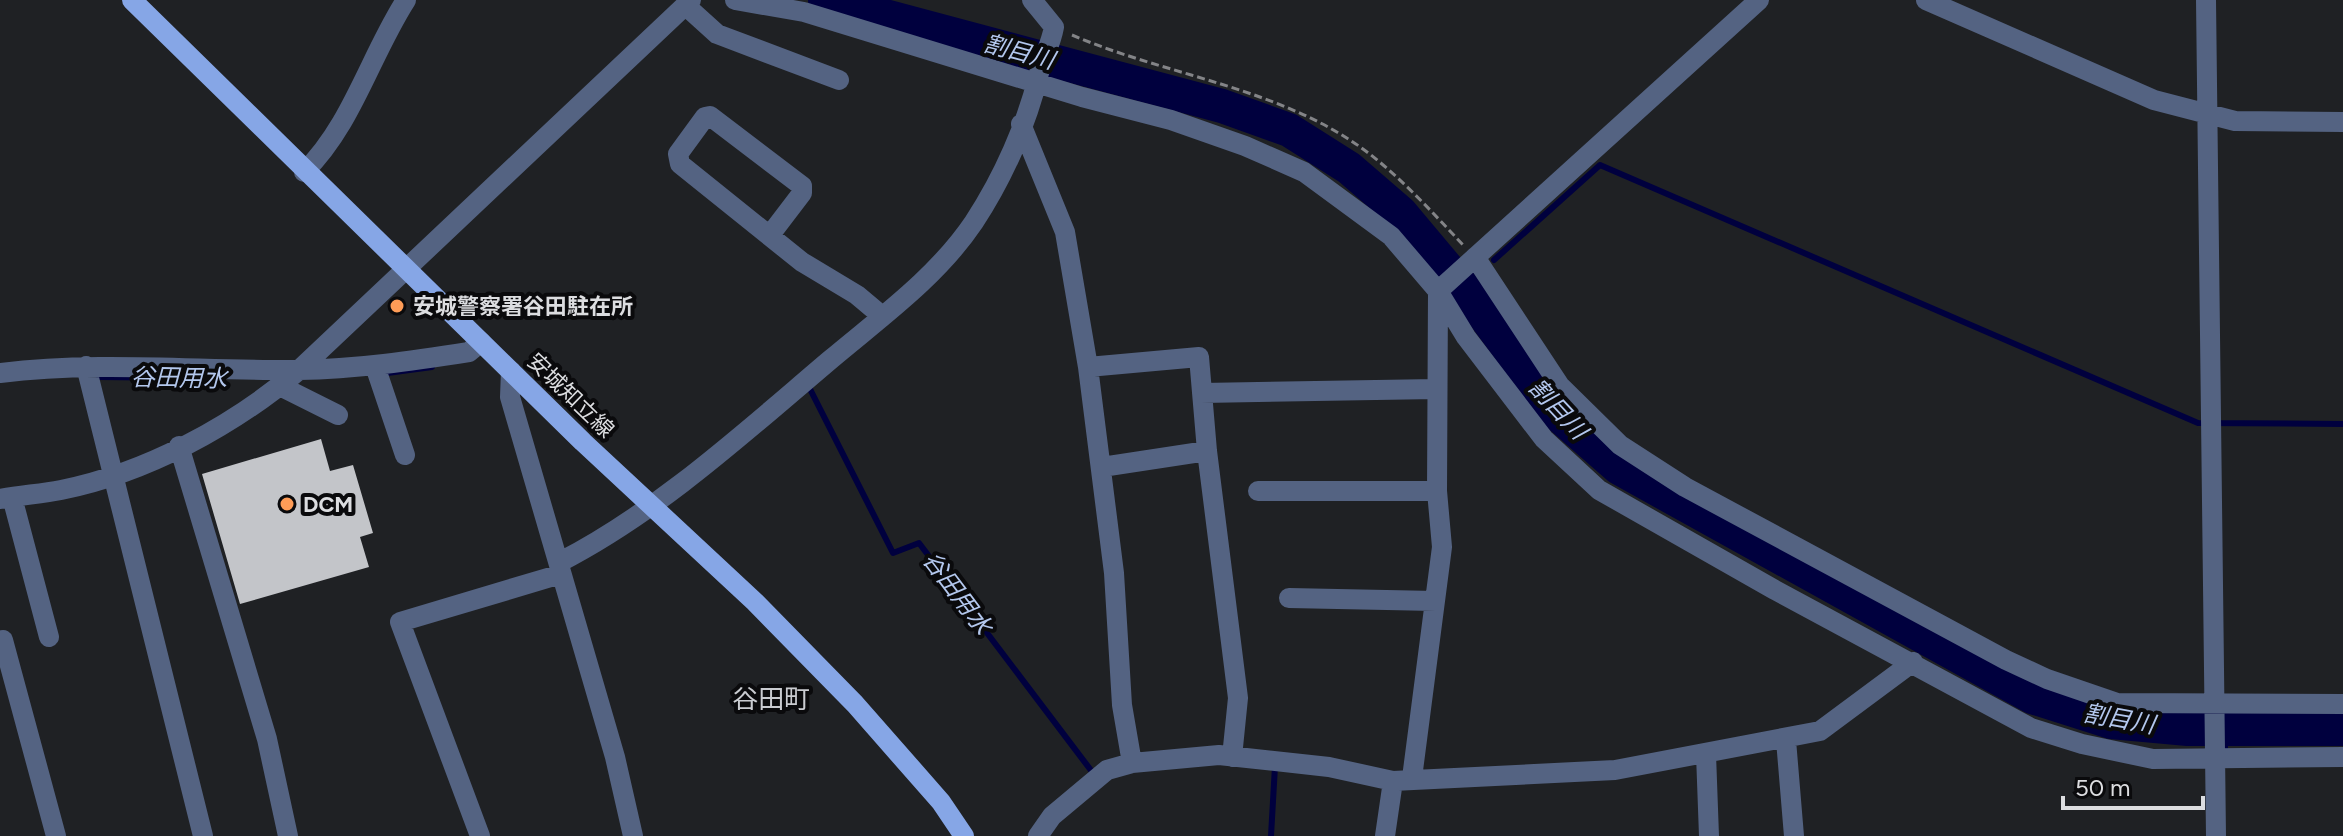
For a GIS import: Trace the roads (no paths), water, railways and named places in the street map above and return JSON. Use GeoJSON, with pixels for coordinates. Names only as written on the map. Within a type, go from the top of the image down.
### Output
{"type":"FeatureCollection","features":[{"type":"Feature","properties":{"kind":"main road","name":"安城知立線"},"geometry":{"type":"LineString","coordinates":[[132,0],[304,172],[653,505],[855,704],[941,802],[964,836]]}},
{"type":"Feature","properties":{"kind":"street"},"geometry":{"type":"LineString","coordinates":[[304,172],[320,157],[346,115],[387,29],[406,0]]}},
{"type":"Feature","properties":{"kind":"street"},"geometry":{"type":"LineString","coordinates":[[735,0],[804,12],[1038,79],[1215,134],[1304,172],[1391,236],[1438,291],[1466,337],[1544,439],[1599,490],[1775,590],[1913,662],[1975,700],[2042,732],[2153,759],[2214,753],[2343,757]]}},
{"type":"Feature","properties":{"kind":"street"},"geometry":{"type":"LineString","coordinates":[[480,836],[400,622],[560,568],[607,538],[653,505],[932,274],[972,224],[1009,159],[1052,34],[1032,0]]}},
{"type":"Feature","properties":{"kind":"street"},"geometry":{"type":"LineString","coordinates":[[1385,836],[1403,779],[1442,547],[1437,491],[1438,291],[1759,0]]}},
{"type":"Feature","properties":{"kind":"street"},"geometry":{"type":"LineString","coordinates":[[1926,0],[2154,100],[2235,121],[2343,122]]}},
{"type":"Feature","properties":{"kind":"street"},"geometry":{"type":"LineString","coordinates":[[2206,0],[2216,836]]}},
{"type":"Feature","properties":{"kind":"street"},"geometry":{"type":"LineString","coordinates":[[49,637],[6,498],[63,489],[112,474],[157,467],[179,446],[215,430],[280,386],[688,2],[717,34],[839,80]]}},
{"type":"Feature","properties":{"kind":"street"},"geometry":{"type":"LineString","coordinates":[[770,235],[802,193],[802,186],[710,116],[705,117],[678,154],[680,164],[802,262],[857,295],[882,316]]}},
{"type":"Feature","properties":{"kind":"street"},"geometry":{"type":"LineString","coordinates":[[1021,124],[1065,232],[1102,467],[1119,633],[1122,705],[1132,763]]}},
{"type":"Feature","properties":{"kind":"street"},"geometry":{"type":"LineString","coordinates":[[1475,257],[1523,335],[1587,416],[1620,445],[1685,487],[2047,679],[2117,703],[2343,704]]}},
{"type":"Feature","properties":{"kind":"street"},"geometry":{"type":"LineString","coordinates":[[0,373],[86,366],[377,373],[469,352],[481,342]]}},
{"type":"Feature","properties":{"kind":"street"},"geometry":{"type":"LineString","coordinates":[[1088,367],[1199,357],[1207,451],[1238,698],[1232,757]]}},
{"type":"Feature","properties":{"kind":"street"},"geometry":{"type":"LineString","coordinates":[[86,366],[203,836]]}},
{"type":"Feature","properties":{"kind":"street"},"geometry":{"type":"LineString","coordinates":[[511,371],[510,397],[615,757],[633,836]]}},
{"type":"Feature","properties":{"kind":"street"},"geometry":{"type":"LineString","coordinates":[[377,373],[405,455]]}},
{"type":"Feature","properties":{"kind":"street"},"geometry":{"type":"LineString","coordinates":[[280,386],[338,415]]}},
{"type":"Feature","properties":{"kind":"street"},"geometry":{"type":"LineString","coordinates":[[1202,393],[1436,389]]}},
{"type":"Feature","properties":{"kind":"street"},"geometry":{"type":"LineString","coordinates":[[179,446],[267,739],[288,836]]}},
{"type":"Feature","properties":{"kind":"street"},"geometry":{"type":"LineString","coordinates":[[1102,467],[1207,451]]}},
{"type":"Feature","properties":{"kind":"street"},"geometry":{"type":"LineString","coordinates":[[1258,491],[1437,491]]}},
{"type":"Feature","properties":{"kind":"street"},"geometry":{"type":"LineString","coordinates":[[1289,598],[1435,601]]}},
{"type":"Feature","properties":{"kind":"street"},"geometry":{"type":"LineString","coordinates":[[3,640],[56,836]]}},
{"type":"Feature","properties":{"kind":"street"},"geometry":{"type":"LineString","coordinates":[[1038,836],[1052,816],[1107,770],[1132,763],[1219,755],[1403,779],[1615,770],[1786,740],[1820,731],[1913,662]]}},
{"type":"Feature","properties":{"kind":"street"},"geometry":{"type":"LineString","coordinates":[[1786,740],[1794,836]]}},
{"type":"Feature","properties":{"kind":"street"},"geometry":{"type":"LineString","coordinates":[[1706,754],[1709,836]]}},
{"type":"Feature","properties":{"kind":"waterway","name":"割目川"},"geometry":{"type":"LineString","coordinates":[[825,0],[1222,106],[1289,130],[1349,168],[1400,212],[1463,287],[1556,413],[1619,468],[2032,697],[2111,722],[2188,729],[2343,729]]}},
{"type":"Feature","properties":{"kind":"waterway"},"geometry":{"type":"LineString","coordinates":[[1494,260],[1600,165],[2198,423],[2343,424]]}},
{"type":"Feature","properties":{"kind":"waterway"},"geometry":{"type":"LineString","coordinates":[[1463,287],[1469,281]]}},
{"type":"Feature","properties":{"kind":"waterway","name":"谷田用水"},"geometry":{"type":"LineString","coordinates":[[380,374],[432,367]]}},
{"type":"Feature","properties":{"kind":"waterway","name":"谷田用水"},"geometry":{"type":"LineString","coordinates":[[99,377],[191,378]]}},
{"type":"Feature","properties":{"kind":"waterway","name":"谷田用水"},"geometry":{"type":"LineString","coordinates":[[810,389],[893,553],[919,543],[1093,773]]}},
{"type":"Feature","properties":{"kind":"waterway","name":"割目川"},"geometry":{"type":"LineString","coordinates":[[2225,712],[2225,753]]}},
{"type":"Feature","properties":{"kind":"waterway","name":"谷田用水"},"geometry":{"type":"LineString","coordinates":[[1271,836],[1275,766]]}},
{"type":"Feature","properties":{"kind":"place","name":"安城警察署谷田駐在所"},"geometry":{"type":"Point","coordinates":[397,306]}},
{"type":"Feature","properties":{"kind":"place","name":"DCM"},"geometry":{"type":"Point","coordinates":[287,504]}},
{"type":"Feature","properties":{"kind":"district","name":"谷田町"},"geometry":{"type":"Point","coordinates":[771,699]}}]}
